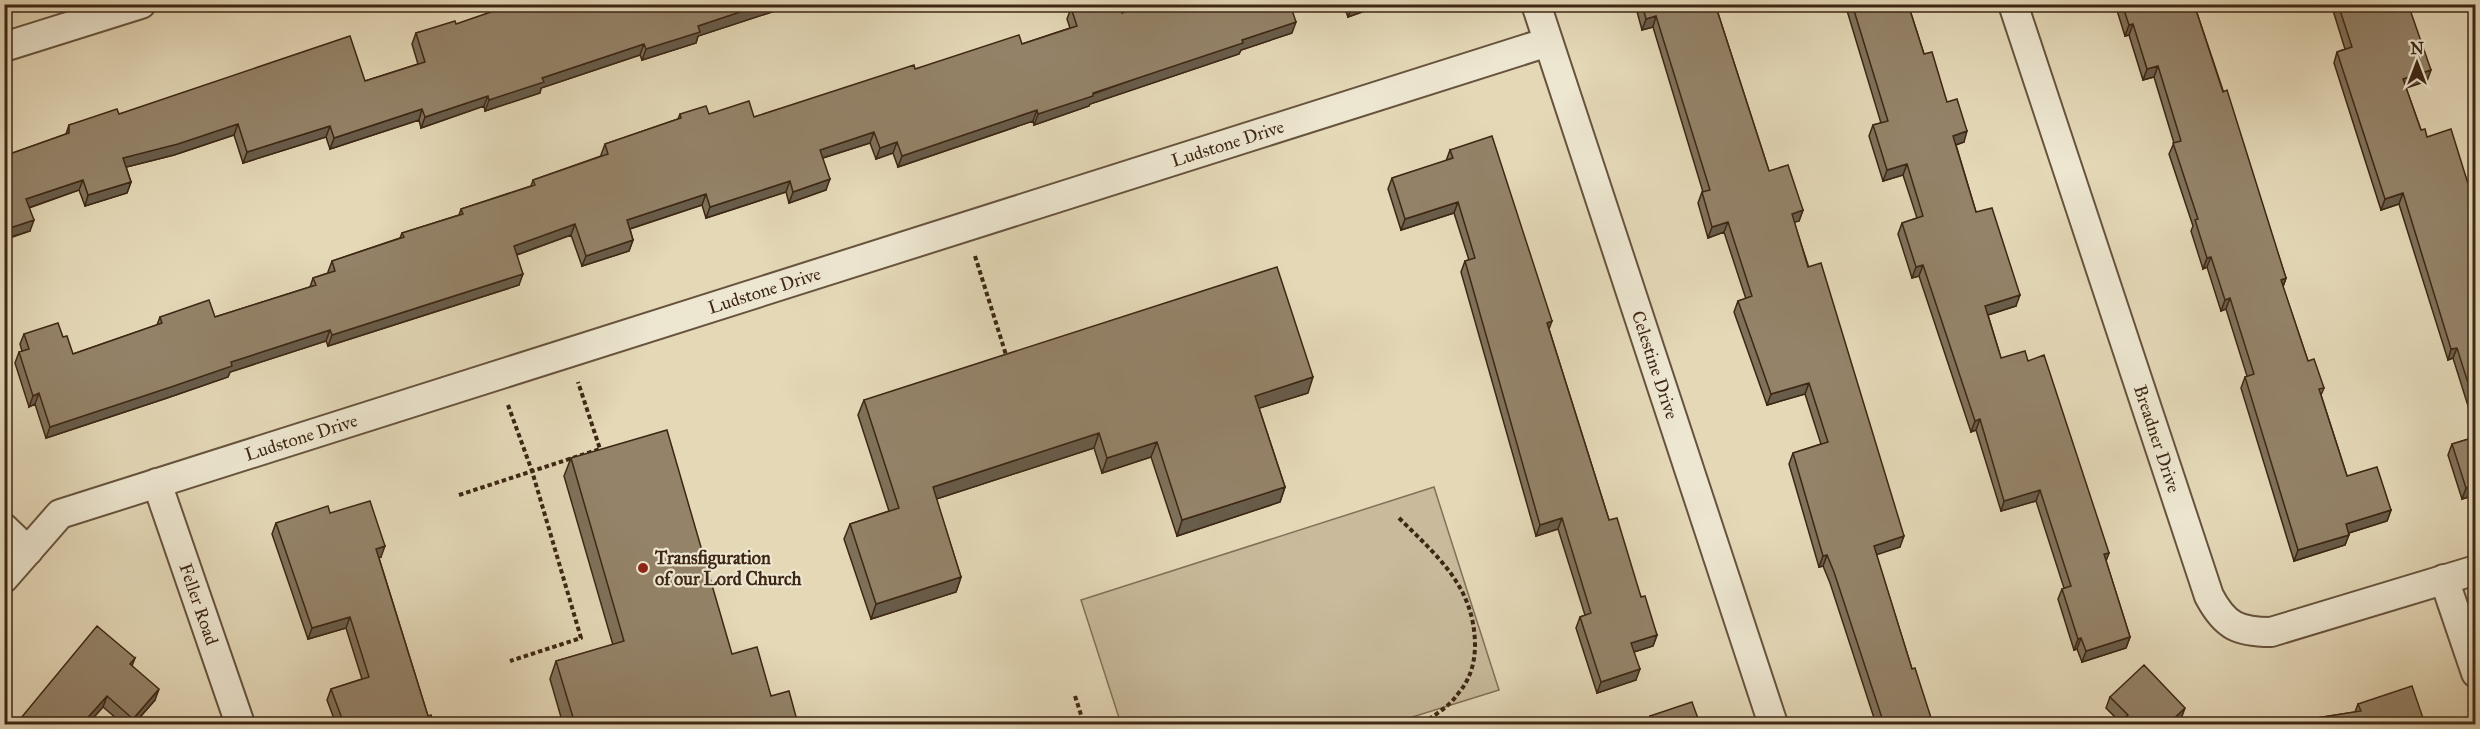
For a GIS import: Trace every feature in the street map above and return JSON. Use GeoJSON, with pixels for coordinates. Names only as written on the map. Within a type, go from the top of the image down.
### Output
{"type":"FeatureCollection","features":[{"type":"Feature","properties":{"kind":"street"},"geometry":{"type":"LineString","coordinates":[[4,47],[141,4]]}},
{"type":"Feature","properties":{"kind":"street","name":"Celestine Drive"},"geometry":{"type":"LineString","coordinates":[[1536,4],[1773,724]]}},
{"type":"Feature","properties":{"kind":"street","name":"Breadner Drive"},"geometry":{"type":"LineString","coordinates":[[2013,4],[2209,596],[2219,614],[2233,626],[2249,632],[2271,632],[2475,570]]}},
{"type":"Feature","properties":{"kind":"street","name":"Ludstone Drive"},"geometry":{"type":"LineString","coordinates":[[4,578],[60,514],[1548,42]]}},
{"type":"Feature","properties":{"kind":"street","name":"Feller Road"},"geometry":{"type":"LineString","coordinates":[[157,483],[240,724]]}},
{"type":"Feature","properties":{"kind":"street"},"geometry":{"type":"LineString","coordinates":[[4,528],[27,551]]}},
{"type":"Feature","properties":{"kind":"street"},"geometry":{"type":"LineString","coordinates":[[2444,579],[2475,673]]}},
{"type":"Feature","properties":{"kind":"path"},"geometry":{"type":"LineString","coordinates":[[965,227],[1010,366]]}},
{"type":"Feature","properties":{"kind":"path"},"geometry":{"type":"LineString","coordinates":[[459,495],[600,449],[569,353]]}},
{"type":"Feature","properties":{"kind":"path"},"geometry":{"type":"LineString","coordinates":[[498,375],[531,471],[581,638],[510,661]]}},
{"type":"Feature","properties":{"kind":"path"},"geometry":{"type":"LineString","coordinates":[[1399,518],[1441,560],[1457,582],[1468,601],[1474,626],[1475,664],[1457,696],[1422,724]]}},
{"type":"Feature","properties":{"kind":"path"},"geometry":{"type":"LineString","coordinates":[[1075,696],[1084,724]]}},
{"type":"Feature","properties":{"kind":"shaded area"},"geometry":{"type":"Polygon","coordinates":[[[1434,487],[1499,690],[1390,724],[1121,724],[1081,600],[1434,487]]]}},
{"type":"Feature","properties":{"kind":"building"},"geometry":{"type":"Polygon","coordinates":[[[514,4],[764,4],[698,26],[700,32],[646,49],[644,44],[542,78],[544,82],[489,100],[488,96],[425,117],[422,109],[334,138],[330,126],[247,152],[238,124],[178,144],[123,158],[131,182],[88,195],[83,180],[26,199],[34,220],[4,230],[4,156],[69,133],[69,125],[117,109],[119,114],[350,36],[365,81],[425,62],[416,33],[455,21],[456,24],[514,4]]]}},
{"type":"Feature","properties":{"kind":"building"},"geometry":{"type":"Polygon","coordinates":[[[1083,4],[1119,4],[1122,13],[1146,4],[1290,4],[1296,22],[1242,40],[1243,43],[1093,93],[1093,96],[1038,114],[1037,110],[902,156],[897,142],[880,148],[874,132],[820,150],[830,179],[793,192],[790,181],[710,207],[706,194],[627,220],[633,240],[586,256],[575,224],[514,246],[523,274],[332,335],[330,330],[231,362],[232,366],[50,427],[39,393],[33,396],[19,352],[29,349],[24,334],[58,323],[63,337],[67,336],[73,354],[162,323],[160,317],[209,300],[215,317],[316,285],[313,278],[335,271],[332,261],[404,237],[402,233],[463,214],[461,209],[535,185],[533,180],[608,154],[605,144],[681,118],[680,114],[706,106],[709,114],[749,101],[754,117],[914,65],[915,69],[1019,35],[1022,44],[1077,26],[1071,8],[1083,4]]]}},
{"type":"Feature","properties":{"kind":"building"},"geometry":{"type":"Polygon","coordinates":[[[1642,4],[1715,4],[1769,171],[1788,165],[1803,210],[1792,214],[1808,267],[1821,263],[1904,536],[1874,546],[1912,669],[1915,668],[1933,724],[1884,724],[1834,572],[1827,555],[1823,556],[1793,453],[1828,442],[1809,383],[1771,394],[1738,301],[1752,296],[1728,222],[1712,227],[1702,192],[1710,190],[1656,16],[1646,19],[1642,4]]]}},
{"type":"Feature","properties":{"kind":"building"},"geometry":{"type":"Polygon","coordinates":[[[1852,4],[1908,4],[1924,54],[1932,52],[1947,102],[1957,99],[1967,131],[1953,136],[1976,212],[1992,208],[2020,295],[1985,306],[2001,358],[2025,351],[2028,361],[2044,355],[2109,553],[2104,554],[2130,637],[2086,651],[2081,638],[2078,639],[2062,589],[2071,586],[2040,490],[2004,501],[1980,419],[1975,421],[1923,265],[1916,267],[1902,223],[1923,216],[1907,164],[1887,170],[1873,125],[1888,121],[1852,4]]]}},
{"type":"Feature","properties":{"kind":"building"},"geometry":{"type":"Polygon","coordinates":[[[2122,4],[2194,4],[2223,92],[2227,90],[2286,278],[2281,280],[2308,361],[2314,359],[2324,388],[2319,389],[2347,476],[2377,467],[2391,510],[2346,524],[2349,535],[2298,550],[2245,377],[2254,374],[2230,298],[2225,300],[2211,257],[2207,258],[2195,220],[2198,219],[2173,143],[2181,141],[2158,66],[2147,69],[2133,24],[2129,25],[2122,4]]]}},
{"type":"Feature","properties":{"kind":"building"},"geometry":{"type":"Polygon","coordinates":[[[2338,4],[2408,4],[2431,70],[2403,79],[2421,130],[2425,129],[2427,137],[2451,129],[2475,206],[2475,221],[2471,223],[2475,239],[2475,405],[2457,348],[2451,349],[2403,193],[2385,199],[2337,52],[2352,47],[2338,4]]]}},
{"type":"Feature","properties":{"kind":"building"},"geometry":{"type":"Polygon","coordinates":[[[1492,136],[1552,321],[1547,323],[1609,520],[1617,518],[1641,597],[1645,596],[1657,635],[1631,643],[1640,669],[1601,682],[1580,617],[1591,613],[1562,518],[1540,525],[1465,261],[1475,258],[1458,202],[1405,219],[1392,178],[1453,158],[1450,150],[1492,136]]]}},
{"type":"Feature","properties":{"kind":"building"},"geometry":{"type":"Polygon","coordinates":[[[4,232],[9,246],[4,248],[4,232]]]}},
{"type":"Feature","properties":{"kind":"building"},"geometry":{"type":"Polygon","coordinates":[[[1277,267],[1313,377],[1255,396],[1285,487],[1182,520],[1157,442],[1107,458],[1099,433],[933,487],[961,577],[876,604],[850,524],[899,508],[864,400],[1277,267]]]}},
{"type":"Feature","properties":{"kind":"building","name":"Transfiguration of our Lord Church"},"geometry":{"type":"Polygon","coordinates":[[[667,430],[732,654],[757,647],[771,696],[789,691],[798,724],[575,724],[556,661],[624,641],[571,458],[667,430]]]}},
{"type":"Feature","properties":{"kind":"building"},"geometry":{"type":"Polygon","coordinates":[[[2475,437],[2475,485],[2466,488],[2452,444],[2475,437]]]}},
{"type":"Feature","properties":{"kind":"building"},"geometry":{"type":"Polygon","coordinates":[[[370,501],[385,546],[376,549],[428,716],[431,715],[434,724],[344,724],[331,689],[369,677],[350,617],[312,628],[276,523],[328,506],[330,513],[370,501]]]}},
{"type":"Feature","properties":{"kind":"building"},"geometry":{"type":"Polygon","coordinates":[[[97,626],[135,658],[130,664],[159,689],[133,719],[107,696],[82,724],[16,724],[97,626]]]}},
{"type":"Feature","properties":{"kind":"building"},"geometry":{"type":"Polygon","coordinates":[[[2144,665],[2185,708],[2168,724],[2118,724],[2128,715],[2110,697],[2144,665]]]}},
{"type":"Feature","properties":{"kind":"building"},"geometry":{"type":"Polygon","coordinates":[[[2412,686],[2425,724],[2311,724],[2310,719],[2361,711],[2358,704],[2412,686]]]}},
{"type":"Feature","properties":{"kind":"building"},"geometry":{"type":"Polygon","coordinates":[[[1692,702],[1700,724],[1653,724],[1650,716],[1692,702]]]}},
{"type":"Feature","properties":{"kind":"building"},"geometry":{"type":"Polygon","coordinates":[[[2199,721],[2215,724],[2198,724],[2199,721]]]}},
{"type":"Feature","properties":{"kind":"place","name":"Transfiguration of our Lord Church"},"geometry":{"type":"Point","coordinates":[643,568]}}]}
